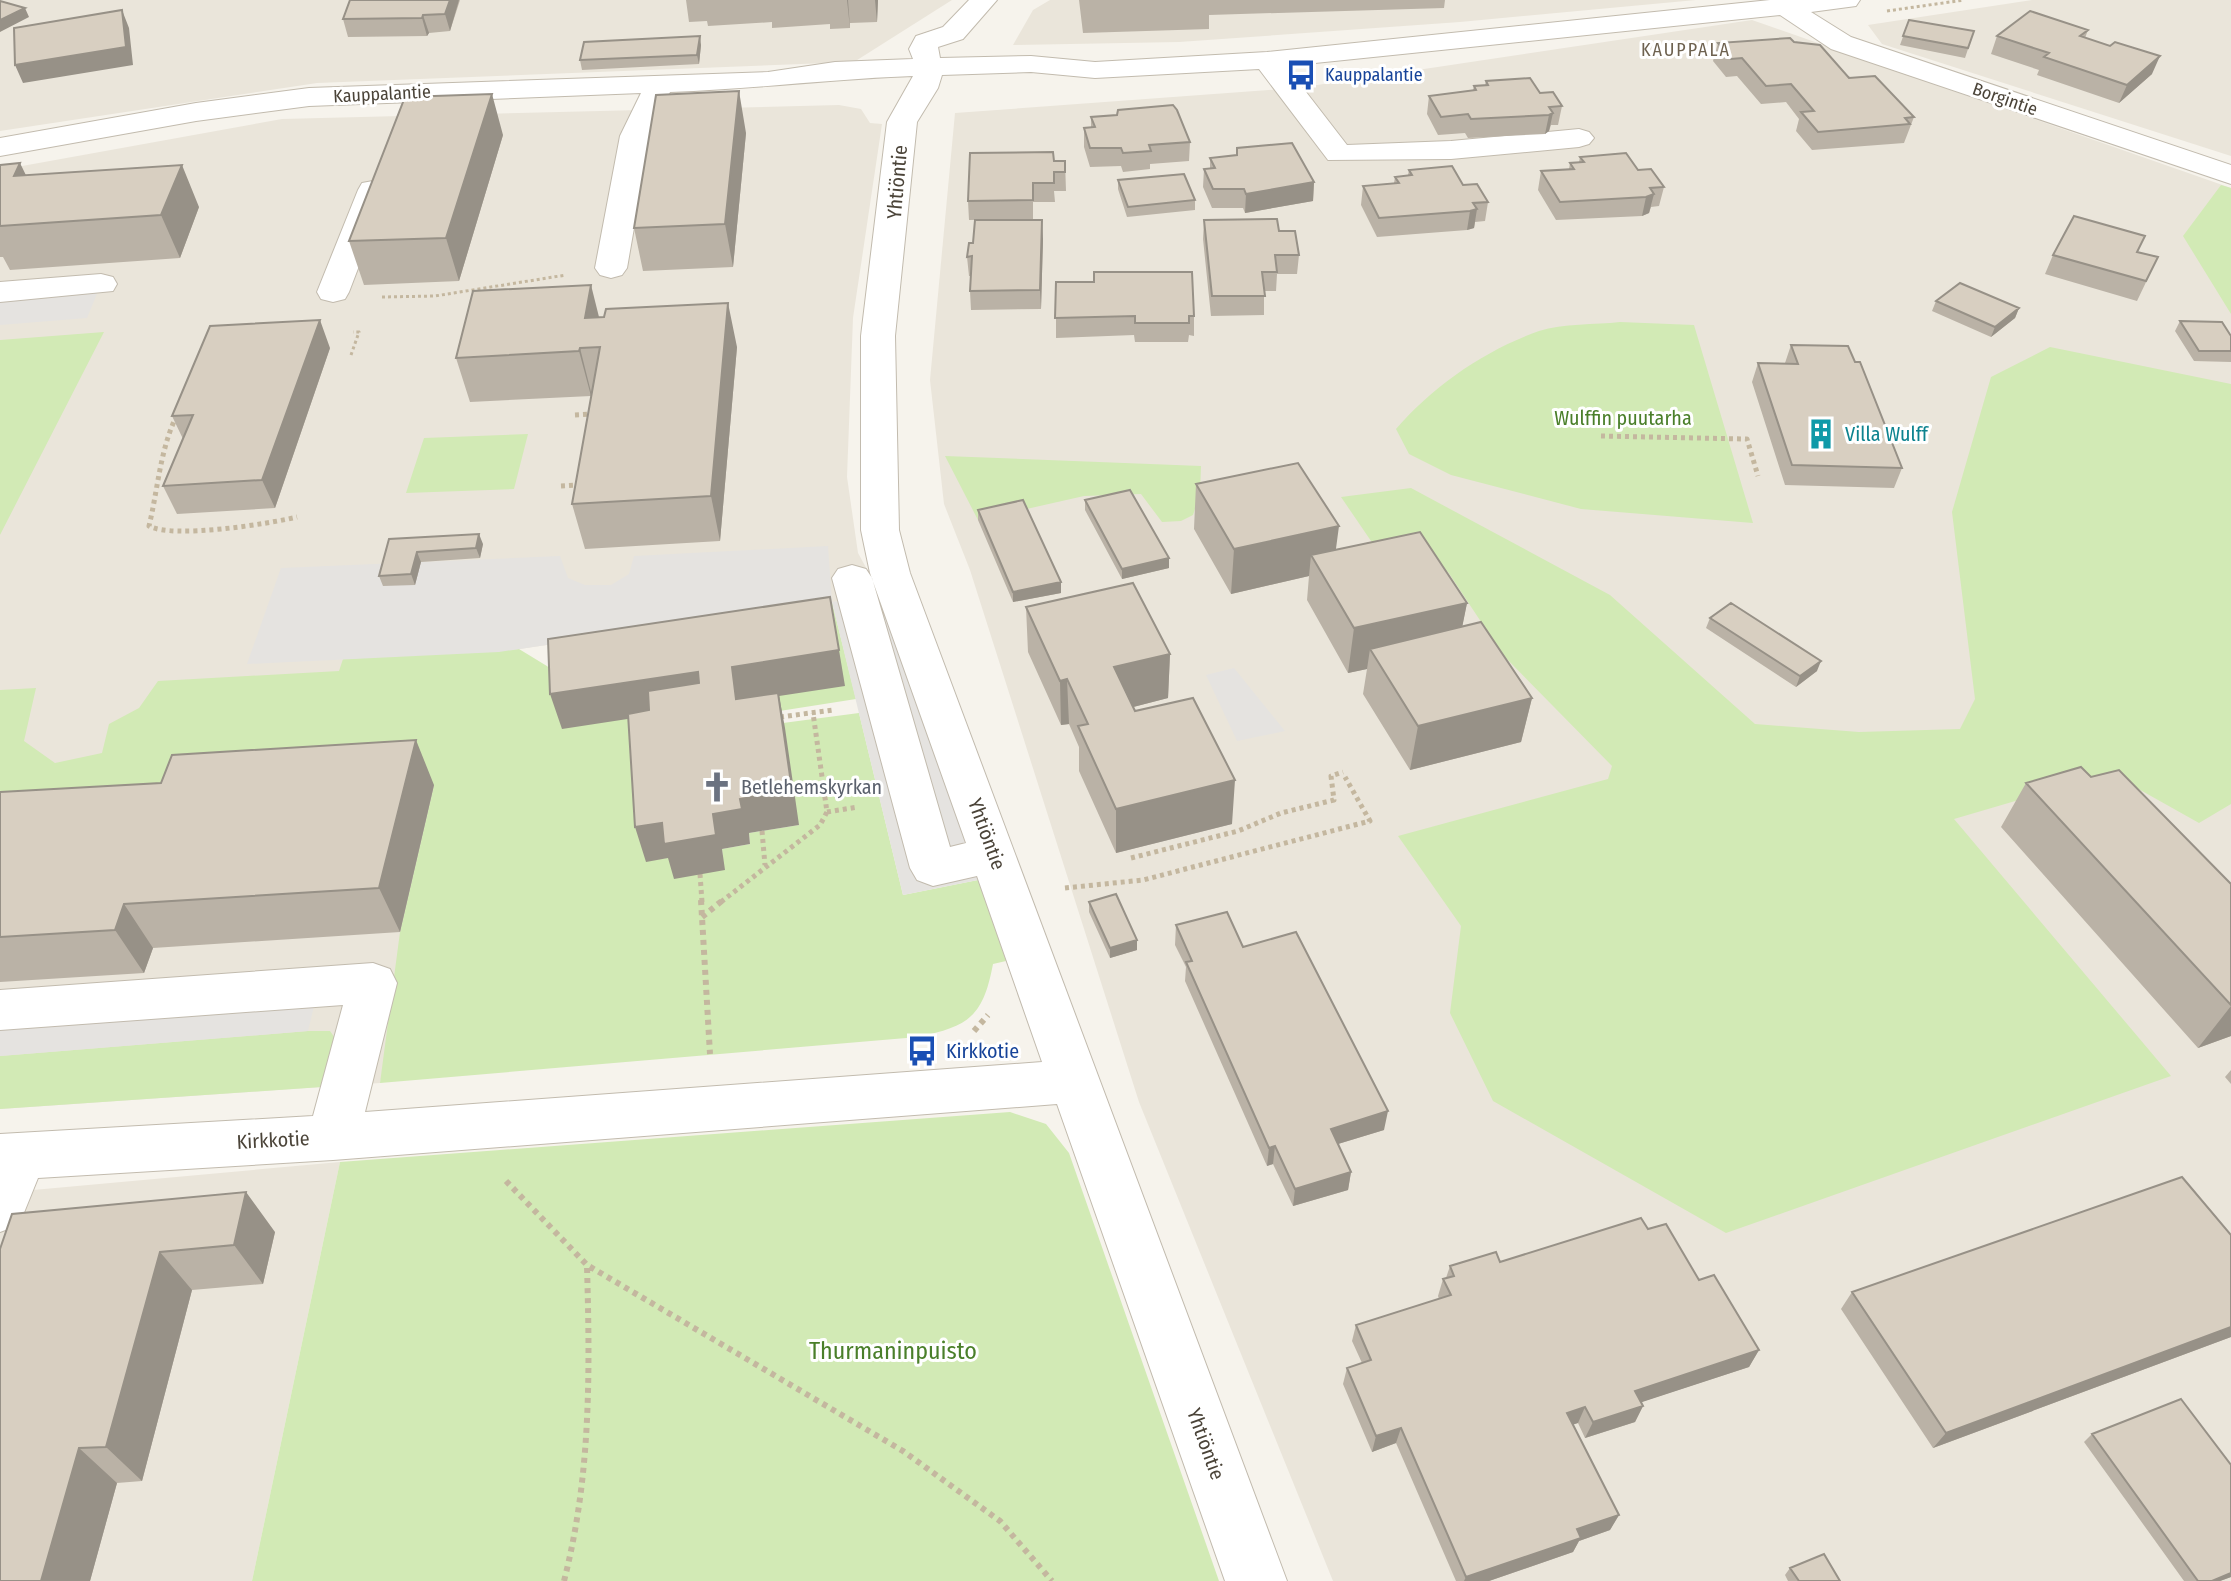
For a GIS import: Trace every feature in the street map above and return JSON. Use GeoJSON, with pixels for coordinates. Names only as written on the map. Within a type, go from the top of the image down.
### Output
{"type":"FeatureCollection","features":[{"type":"Feature","properties":{"kind":"street","name":"Yhtiöntie"},"geometry":{"type":"LineString","coordinates":[[984,0],[936,63],[902,122],[878,336],[880,530],[890,573],[995,854],[1072,1081],[1256,1581]]}},
{"type":"Feature","properties":{"kind":"street","name":"Kauppalantie"},"geometry":{"type":"LineString","coordinates":[[0,147],[180,115],[309,97],[768,80],[834,90],[936,63],[1034,82],[1095,70],[1267,60],[1847,0]]}},
{"type":"Feature","properties":{"kind":"street","name":"Borgintie"},"geometry":{"type":"LineString","coordinates":[[1786,7],[1841,43],[2231,175]]}},
{"type":"Feature","properties":{"kind":"street"},"geometry":{"type":"LineString","coordinates":[[1267,60],[1339,154],[1451,150],[1579,138]]}},
{"type":"Feature","properties":{"kind":"street"},"geometry":{"type":"LineString","coordinates":[[611,268],[635,136],[660,84]]}},
{"type":"Feature","properties":{"kind":"street"},"geometry":{"type":"LineString","coordinates":[[410,121],[427,91]]}},
{"type":"Feature","properties":{"kind":"street"},"geometry":{"type":"LineString","coordinates":[[333,292],[386,157]]}},
{"type":"Feature","properties":{"kind":"street"},"geometry":{"type":"LineString","coordinates":[[0,292],[101,284]]}},
{"type":"Feature","properties":{"kind":"street"},"geometry":{"type":"LineString","coordinates":[[852,578],[933,868],[995,854]]}},
{"type":"Feature","properties":{"kind":"street"},"geometry":{"type":"LineString","coordinates":[[0,1010],[373,983],[333,1137]]}},
{"type":"Feature","properties":{"kind":"street","name":"Kirkkotie"},"geometry":{"type":"LineString","coordinates":[[10,1156],[333,1137],[1072,1081]]}},
{"type":"Feature","properties":{"kind":"street"},"geometry":{"type":"LineString","coordinates":[[0,1208],[10,1156]]}},
{"type":"Feature","properties":{"kind":"path"},"geometry":{"type":"LineString","coordinates":[[333,292],[400,299],[507,286],[611,268]]}},
{"type":"Feature","properties":{"kind":"path"},"geometry":{"type":"LineString","coordinates":[[345,333],[359,332],[351,355]]}},
{"type":"Feature","properties":{"kind":"path"},"geometry":{"type":"LineString","coordinates":[[184,403],[164,441],[162,473],[149,526],[158,531],[265,525],[297,517]]}},
{"type":"Feature","properties":{"kind":"path"},"geometry":{"type":"LineString","coordinates":[[575,415],[599,414]]}},
{"type":"Feature","properties":{"kind":"path"},"geometry":{"type":"LineString","coordinates":[[1601,436],[1747,439],[1758,476]]}},
{"type":"Feature","properties":{"kind":"path"},"geometry":{"type":"LineString","coordinates":[[561,486],[586,485]]}},
{"type":"Feature","properties":{"kind":"path"},"geometry":{"type":"LineString","coordinates":[[771,718],[886,702]]}},
{"type":"Feature","properties":{"kind":"path"},"geometry":{"type":"LineString","coordinates":[[702,917],[765,865],[811,834],[827,812],[813,713]]}},
{"type":"Feature","properties":{"kind":"path"},"geometry":{"type":"LineString","coordinates":[[1052,889],[1143,880],[1370,821],[1344,774],[1331,776],[1334,800],[1281,813],[1238,831],[1131,858]]}},
{"type":"Feature","properties":{"kind":"path"},"geometry":{"type":"LineString","coordinates":[[827,812],[868,806]]}},
{"type":"Feature","properties":{"kind":"path"},"geometry":{"type":"LineString","coordinates":[[762,831],[765,865]]}},
{"type":"Feature","properties":{"kind":"path"},"geometry":{"type":"LineString","coordinates":[[700,874],[709,1030]]}},
{"type":"Feature","properties":{"kind":"path"},"geometry":{"type":"LineString","coordinates":[[498,1123],[495,1155],[508,1185],[587,1265],[903,1451],[1000,1521],[1052,1581]]}},
{"type":"Feature","properties":{"kind":"path"},"geometry":{"type":"LineString","coordinates":[[564,1581],[576,1538],[591,1433],[587,1265]]}},
{"type":"Feature","properties":{"kind":"shaded area"},"geometry":{"type":"Polygon","coordinates":[[[0,0],[952,0],[854,62],[317,83],[0,131],[0,0]]]}},
{"type":"Feature","properties":{"kind":"shaded area"},"geometry":{"type":"Polygon","coordinates":[[[1050,0],[1696,0],[1460,22],[1179,42],[1013,45],[1033,10],[1050,0]]]}},
{"type":"Feature","properties":{"kind":"shaded area"},"geometry":{"type":"Polygon","coordinates":[[[2032,0],[2231,0],[2231,156],[1882,44],[1868,25],[2032,0]]]}},
{"type":"Feature","properties":{"kind":"shaded area"},"geometry":{"type":"Polygon","coordinates":[[[1752,20],[2231,188],[2231,1581],[1333,1581],[1139,1102],[970,570],[944,504],[930,380],[955,113],[1297,88],[1752,20]]]}},
{"type":"Feature","properties":{"kind":"shaded area"},"geometry":{"type":"Polygon","coordinates":[[[839,105],[861,109],[870,123],[882,124],[853,318],[847,477],[858,553],[881,595],[499,652],[380,1083],[0,1109],[0,170],[282,119],[839,105]]]}},
{"type":"Feature","properties":{"kind":"shaded area"},"geometry":{"type":"Polygon","coordinates":[[[101,284],[87,318],[0,325],[0,292],[101,284]]]}},
{"type":"Feature","properties":{"kind":"shaded area"},"geometry":{"type":"Polygon","coordinates":[[[828,546],[832,602],[499,652],[247,664],[281,568],[560,556],[568,578],[585,585],[611,585],[629,574],[634,556],[828,546]]]}},
{"type":"Feature","properties":{"kind":"shaded area"},"geometry":{"type":"Polygon","coordinates":[[[881,595],[978,880],[903,895],[832,602],[881,595]]]}},
{"type":"Feature","properties":{"kind":"shaded area"},"geometry":{"type":"Polygon","coordinates":[[[1234,668],[1285,731],[1237,741],[1206,675],[1234,668]]]}},
{"type":"Feature","properties":{"kind":"shaded area"},"geometry":{"type":"Polygon","coordinates":[[[323,969],[308,1031],[0,1056],[0,994],[323,969]]]}},
{"type":"Feature","properties":{"kind":"shaded area"},"geometry":{"type":"Polygon","coordinates":[[[340,1162],[252,1581],[0,1581],[0,1193],[340,1162]]]}},
{"type":"Feature","properties":{"kind":"green space"},"geometry":{"type":"Polygon","coordinates":[[[2221,185],[2231,188],[2231,314],[2183,236],[2221,185]]]}},
{"type":"Feature","properties":{"kind":"green space","name":"Wulffin puutarha"},"geometry":{"type":"Polygon","coordinates":[[[1620,322],[1694,325],[1753,523],[1581,509],[1451,475],[1409,454],[1396,429],[1426,398],[1480,359],[1548,328],[1620,322]]]}},
{"type":"Feature","properties":{"kind":"green space"},"geometry":{"type":"Polygon","coordinates":[[[104,332],[0,535],[0,340],[104,332]]]}},
{"type":"Feature","properties":{"kind":"green space"},"geometry":{"type":"Polygon","coordinates":[[[2050,347],[2231,384],[2231,804],[2199,823],[2110,773],[1954,819],[2171,1076],[1726,1233],[1493,1101],[1450,1013],[1461,926],[1398,836],[1608,779],[1612,766],[1503,655],[1448,572],[1384,560],[1341,497],[1411,488],[1610,595],[1755,724],[1859,732],[1960,729],[1975,699],[1952,512],[1991,377],[2050,347]]]}},
{"type":"Feature","properties":{"kind":"green space"},"geometry":{"type":"Polygon","coordinates":[[[528,434],[514,489],[406,493],[424,438],[528,434]]]}},
{"type":"Feature","properties":{"kind":"green space"},"geometry":{"type":"Polygon","coordinates":[[[945,456],[1201,466],[1200,494],[1193,515],[1181,521],[1162,522],[1141,494],[1084,496],[978,520],[945,456]]]}},
{"type":"Feature","properties":{"kind":"green space"},"geometry":{"type":"Polygon","coordinates":[[[832,602],[856,699],[742,717],[642,631],[832,602]]]}},
{"type":"Feature","properties":{"kind":"green space"},"geometry":{"type":"Polygon","coordinates":[[[519,649],[560,674],[706,707],[647,861],[672,857],[724,870],[722,849],[750,844],[749,833],[799,825],[744,728],[859,713],[903,895],[978,880],[982,888],[1006,961],[993,964],[984,996],[971,1016],[950,1028],[918,1037],[380,1083],[400,932],[434,785],[0,838],[0,690],[36,688],[24,741],[55,763],[102,753],[109,724],[139,708],[158,681],[339,671],[343,659],[519,649]]]}},
{"type":"Feature","properties":{"kind":"green space"},"geometry":{"type":"Polygon","coordinates":[[[330,1031],[342,1048],[322,1087],[0,1109],[0,1056],[330,1031]]]}},
{"type":"Feature","properties":{"kind":"green space","name":"Thurmaninpuisto"},"geometry":{"type":"Polygon","coordinates":[[[1010,1112],[1046,1124],[1069,1153],[1219,1581],[252,1581],[340,1162],[1010,1112]]]}},
{"type":"Feature","properties":{"kind":"building"},"geometry":{"type":"Polygon","coordinates":[[[350,0],[450,0],[445,14],[423,15],[422,18],[343,19],[350,0]]]}},
{"type":"Feature","properties":{"kind":"building"},"geometry":{"type":"Polygon","coordinates":[[[0,1],[25,8],[0,20],[0,1]]]}},
{"type":"Feature","properties":{"kind":"building"},"geometry":{"type":"Polygon","coordinates":[[[122,10],[126,47],[15,65],[14,28],[122,10]]]}},
{"type":"Feature","properties":{"kind":"building"},"geometry":{"type":"Polygon","coordinates":[[[2030,11],[2088,30],[2080,36],[2110,46],[2115,42],[2160,56],[2127,85],[2044,57],[2049,53],[1997,36],[2030,11]]]}},
{"type":"Feature","properties":{"kind":"building"},"geometry":{"type":"Polygon","coordinates":[[[1909,20],[1974,31],[1968,48],[1903,36],[1909,20]]]}},
{"type":"Feature","properties":{"kind":"building"},"geometry":{"type":"Polygon","coordinates":[[[700,36],[697,55],[580,60],[584,42],[700,36]]]}},
{"type":"Feature","properties":{"kind":"building"},"geometry":{"type":"Polygon","coordinates":[[[1790,38],[1794,42],[1820,45],[1849,78],[1875,76],[1914,117],[1905,118],[1910,124],[1818,132],[1801,112],[1814,111],[1791,84],[1766,86],[1742,58],[1731,59],[1718,43],[1790,38]]]}},
{"type":"Feature","properties":{"kind":"building"},"geometry":{"type":"Polygon","coordinates":[[[1530,78],[1540,93],[1553,92],[1562,106],[1549,107],[1553,113],[1549,115],[1471,119],[1468,114],[1441,117],[1429,96],[1476,90],[1474,86],[1488,85],[1486,81],[1530,78]]]}},
{"type":"Feature","properties":{"kind":"building"},"geometry":{"type":"Polygon","coordinates":[[[739,91],[725,224],[634,228],[656,95],[739,91]]]}},
{"type":"Feature","properties":{"kind":"building"},"geometry":{"type":"Polygon","coordinates":[[[492,94],[446,238],[349,241],[405,97],[492,94]]]}},
{"type":"Feature","properties":{"kind":"building"},"geometry":{"type":"Polygon","coordinates":[[[1173,105],[1190,142],[1149,145],[1151,151],[1123,153],[1121,148],[1090,148],[1084,128],[1095,127],[1091,117],[1117,115],[1118,110],[1173,105]]]}},
{"type":"Feature","properties":{"kind":"building"},"geometry":{"type":"Polygon","coordinates":[[[1292,143],[1314,182],[1246,194],[1244,189],[1213,189],[1204,169],[1215,168],[1210,158],[1237,155],[1237,148],[1292,143]]]}},
{"type":"Feature","properties":{"kind":"building"},"geometry":{"type":"Polygon","coordinates":[[[1053,152],[1054,161],[1065,161],[1065,172],[1054,172],[1054,183],[1033,183],[1033,200],[968,201],[970,153],[1053,152]]]}},
{"type":"Feature","properties":{"kind":"building"},"geometry":{"type":"Polygon","coordinates":[[[1626,153],[1638,170],[1651,169],[1664,187],[1650,188],[1654,194],[1646,197],[1560,202],[1541,171],[1574,169],[1570,163],[1584,162],[1580,157],[1626,153]]]}},
{"type":"Feature","properties":{"kind":"building"},"geometry":{"type":"Polygon","coordinates":[[[20,163],[14,176],[182,165],[161,215],[0,226],[0,165],[20,163]]]}},
{"type":"Feature","properties":{"kind":"building"},"geometry":{"type":"Polygon","coordinates":[[[1452,166],[1463,185],[1477,184],[1488,202],[1473,203],[1477,209],[1470,211],[1379,218],[1363,186],[1399,183],[1395,177],[1412,175],[1409,170],[1452,166]]]}},
{"type":"Feature","properties":{"kind":"building"},"geometry":{"type":"Polygon","coordinates":[[[1184,174],[1195,200],[1128,207],[1118,180],[1184,174]]]}},
{"type":"Feature","properties":{"kind":"building"},"geometry":{"type":"Polygon","coordinates":[[[2074,216],[2145,236],[2137,252],[2158,257],[2146,281],[2053,255],[2074,216]]]}},
{"type":"Feature","properties":{"kind":"building"},"geometry":{"type":"Polygon","coordinates":[[[1277,219],[1279,231],[1295,231],[1299,255],[1275,255],[1277,272],[1262,272],[1265,296],[1212,296],[1204,220],[1277,219]]]}},
{"type":"Feature","properties":{"kind":"building"},"geometry":{"type":"Polygon","coordinates":[[[975,220],[1042,220],[1040,290],[970,291],[972,256],[967,257],[969,243],[973,243],[975,220]]]}},
{"type":"Feature","properties":{"kind":"building"},"geometry":{"type":"Polygon","coordinates":[[[1094,272],[1192,272],[1194,316],[1189,316],[1189,323],[1135,323],[1135,316],[1055,318],[1056,282],[1094,282],[1094,272]]]}},
{"type":"Feature","properties":{"kind":"building"},"geometry":{"type":"Polygon","coordinates":[[[1960,283],[2019,308],[1995,327],[1936,301],[1960,283]]]}},
{"type":"Feature","properties":{"kind":"building"},"geometry":{"type":"Polygon","coordinates":[[[591,285],[585,318],[604,317],[606,309],[728,303],[711,496],[572,504],[600,347],[456,358],[473,291],[591,285]]]}},
{"type":"Feature","properties":{"kind":"building"},"geometry":{"type":"Polygon","coordinates":[[[320,320],[262,480],[163,486],[193,415],[172,416],[210,326],[320,320]]]}},
{"type":"Feature","properties":{"kind":"building"},"geometry":{"type":"Polygon","coordinates":[[[2180,321],[2222,322],[2231,336],[2231,351],[2199,351],[2180,321]]]}},
{"type":"Feature","properties":{"kind":"building","name":"Villa Wulff"},"geometry":{"type":"Polygon","coordinates":[[[1791,345],[1848,346],[1855,362],[1860,362],[1902,468],[1792,465],[1758,363],[1798,364],[1791,345]]]}},
{"type":"Feature","properties":{"kind":"building"},"geometry":{"type":"Polygon","coordinates":[[[1298,463],[1339,526],[1234,549],[1196,484],[1298,463]]]}},
{"type":"Feature","properties":{"kind":"building"},"geometry":{"type":"Polygon","coordinates":[[[1130,490],[1169,558],[1122,569],[1085,500],[1130,490]]]}},
{"type":"Feature","properties":{"kind":"building"},"geometry":{"type":"Polygon","coordinates":[[[1023,500],[1061,582],[1013,592],[978,510],[1023,500]]]}},
{"type":"Feature","properties":{"kind":"building"},"geometry":{"type":"Polygon","coordinates":[[[1420,532],[1467,603],[1354,628],[1311,555],[1420,532]]]}},
{"type":"Feature","properties":{"kind":"building"},"geometry":{"type":"Polygon","coordinates":[[[479,534],[476,548],[417,552],[411,574],[379,576],[389,539],[479,534]]]}},
{"type":"Feature","properties":{"kind":"building"},"geometry":{"type":"Polygon","coordinates":[[[1133,583],[1170,654],[1114,667],[1135,711],[1193,698],[1235,780],[1116,809],[1078,726],[1088,724],[1067,679],[1060,681],[1026,607],[1133,583]]]}},
{"type":"Feature","properties":{"kind":"building","name":"Betlehemskyrkan"},"geometry":{"type":"Polygon","coordinates":[[[830,597],[839,650],[732,667],[736,699],[778,693],[792,790],[740,799],[742,809],[713,814],[716,835],[664,844],[662,823],[635,827],[628,714],[649,710],[648,691],[699,683],[698,672],[550,694],[548,639],[830,597]]]}},
{"type":"Feature","properties":{"kind":"building"},"geometry":{"type":"Polygon","coordinates":[[[1731,603],[1821,661],[1800,676],[1710,618],[1731,603]]]}},
{"type":"Feature","properties":{"kind":"building"},"geometry":{"type":"Polygon","coordinates":[[[1481,622],[1532,698],[1418,726],[1370,649],[1481,622]]]}},
{"type":"Feature","properties":{"kind":"building"},"geometry":{"type":"Polygon","coordinates":[[[416,740],[379,888],[124,904],[115,930],[0,937],[0,792],[161,783],[172,755],[416,740]]]}},
{"type":"Feature","properties":{"kind":"building"},"geometry":{"type":"Polygon","coordinates":[[[2081,767],[2091,777],[2119,770],[2231,884],[2231,1005],[2026,783],[2081,767]]]}},
{"type":"Feature","properties":{"kind":"building"},"geometry":{"type":"Polygon","coordinates":[[[1116,894],[1137,940],[1110,948],[1089,902],[1116,894]]]}},
{"type":"Feature","properties":{"kind":"building"},"geometry":{"type":"Polygon","coordinates":[[[1227,912],[1243,947],[1296,932],[1388,1111],[1331,1129],[1351,1172],[1295,1189],[1275,1146],[1269,1148],[1186,962],[1192,961],[1176,925],[1227,912]]]}},
{"type":"Feature","properties":{"kind":"building"},"geometry":{"type":"Polygon","coordinates":[[[2182,1177],[2231,1235],[2231,1327],[1946,1433],[1852,1292],[2182,1177]]]}},
{"type":"Feature","properties":{"kind":"building"},"geometry":{"type":"Polygon","coordinates":[[[246,1192],[234,1245],[160,1252],[106,1447],[79,1448],[41,1581],[0,1581],[0,1249],[12,1214],[246,1192]]]}},
{"type":"Feature","properties":{"kind":"building"},"geometry":{"type":"Polygon","coordinates":[[[1641,1218],[1648,1229],[1666,1224],[1699,1280],[1714,1275],[1759,1350],[1635,1391],[1643,1406],[1593,1422],[1585,1407],[1567,1413],[1619,1515],[1577,1529],[1581,1538],[1466,1577],[1401,1428],[1376,1436],[1347,1368],[1371,1360],[1356,1325],[1451,1295],[1443,1279],[1454,1276],[1450,1266],[1496,1252],[1500,1262],[1641,1218]]]}},
{"type":"Feature","properties":{"kind":"building"},"geometry":{"type":"Polygon","coordinates":[[[2181,1399],[2231,1465],[2231,1573],[2212,1581],[2198,1581],[2092,1434],[2181,1399]]]}},
{"type":"Feature","properties":{"kind":"building"},"geometry":{"type":"Polygon","coordinates":[[[1824,1554],[1840,1581],[1799,1581],[1790,1568],[1824,1554]]]}},
{"type":"Feature","properties":{"kind":"place","name":"Kauppalantie"},"geometry":{"type":"Point","coordinates":[1301,75]}},
{"type":"Feature","properties":{"kind":"place","name":"Villa Wulff"},"geometry":{"type":"Point","coordinates":[1821,434]}},
{"type":"Feature","properties":{"kind":"place","name":"Betlehemskyrkan"},"geometry":{"type":"Point","coordinates":[717,787]}},
{"type":"Feature","properties":{"kind":"place","name":"Kirkkotie"},"geometry":{"type":"Point","coordinates":[922,1051]}},
{"type":"Feature","properties":{"kind":"district","name":"KAUPPALA"},"geometry":{"type":"Point","coordinates":[1686,50]}}]}
